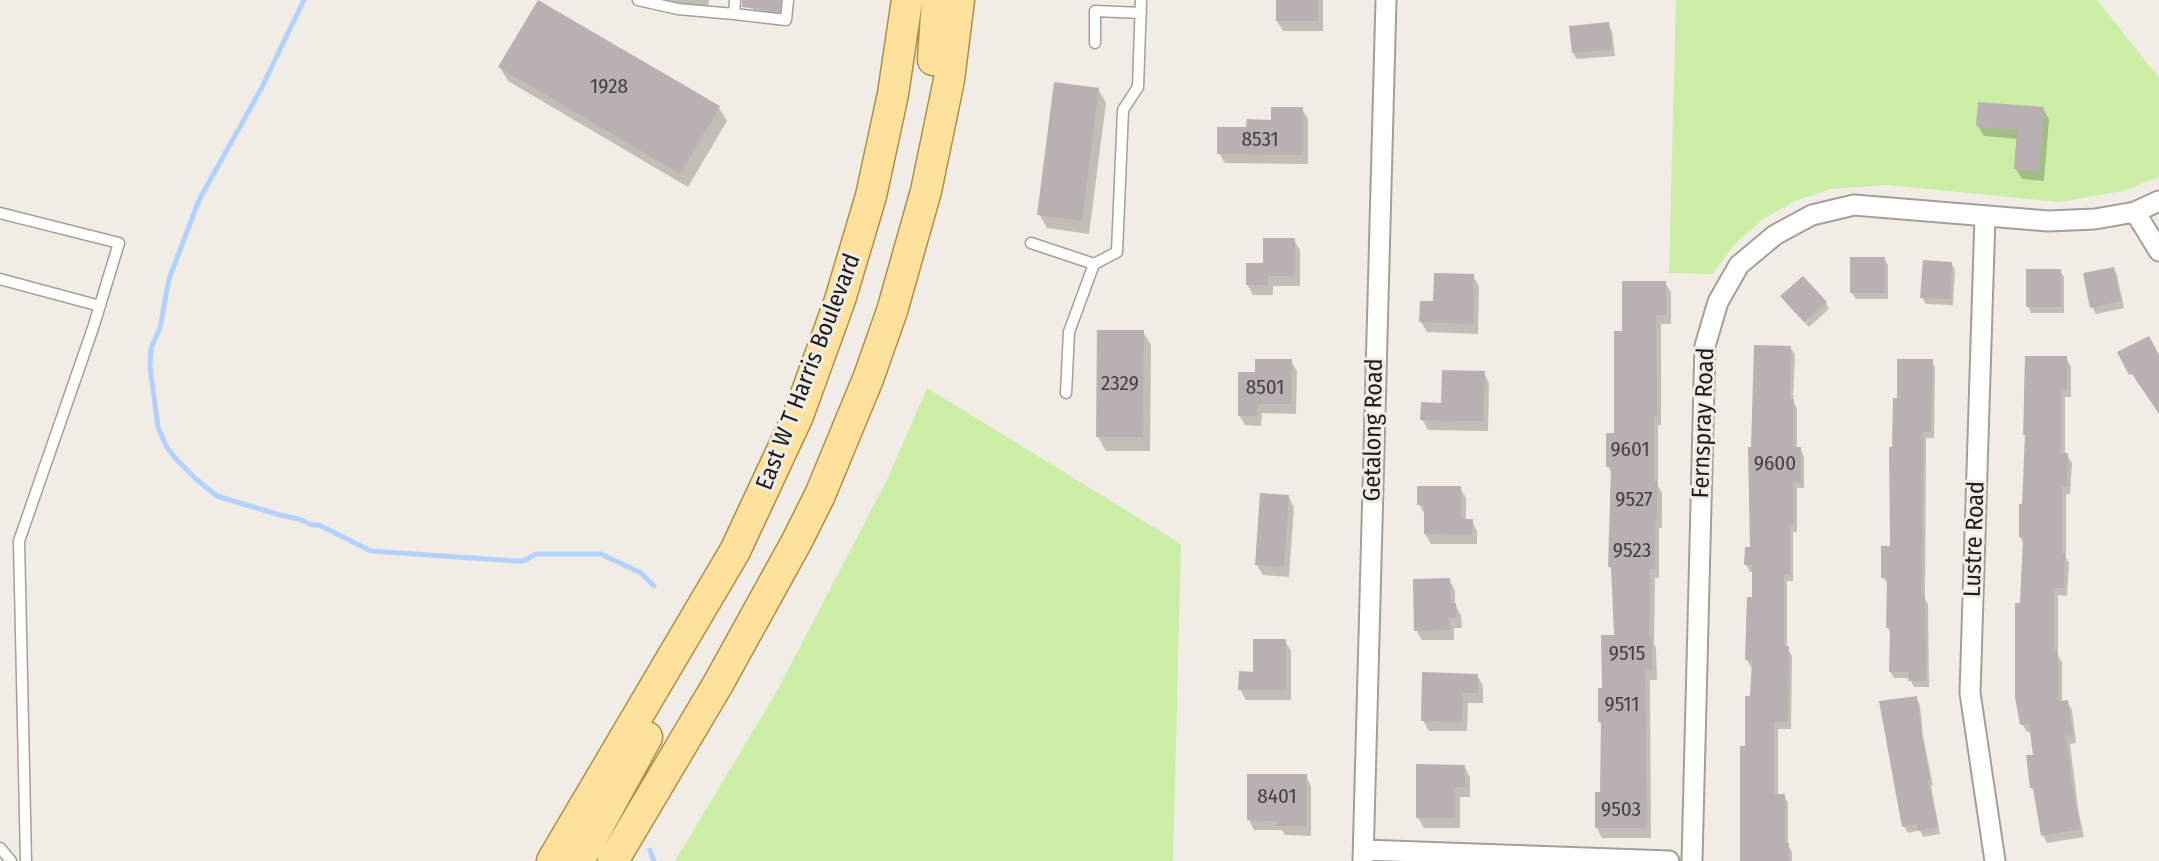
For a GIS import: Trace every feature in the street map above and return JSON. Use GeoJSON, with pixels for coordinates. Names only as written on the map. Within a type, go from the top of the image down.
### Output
{"type":"FeatureCollection","features":[{"type":"Feature","properties":{"kind":"main road","name":"East W T Harris Boulevard"},"geometry":{"type":"LineString","coordinates":[[552,861],[735,551],[798,416],[840,300],[868,207],[884,141],[907,0]]}},
{"type":"Feature","properties":{"kind":"main road"},"geometry":{"type":"LineString","coordinates":[[910,251],[929,102],[937,0]]}},
{"type":"Feature","properties":{"kind":"main road"},"geometry":{"type":"LineString","coordinates":[[613,861],[719,684],[797,541],[820,495],[868,379],[910,251],[937,145],[949,80],[959,0]]}},
{"type":"Feature","properties":{"kind":"main road"},"geometry":{"type":"LineString","coordinates":[[579,861],[677,680],[689,630]]}},
{"type":"Feature","properties":{"kind":"street","name":"Getalong Road"},"geometry":{"type":"LineString","coordinates":[[1363,856],[1386,0]]}},
{"type":"Feature","properties":{"kind":"street","name":"Fernspray Road"},"geometry":{"type":"LineString","coordinates":[[1692,861],[1705,346],[1718,302],[1739,265],[1775,236],[1812,215],[1854,205],[2048,221],[2095,219],[2135,212],[2159,201]]}},
{"type":"Feature","properties":{"kind":"street"},"geometry":{"type":"LineString","coordinates":[[2135,212],[2159,251]]}},
{"type":"Feature","properties":{"kind":"street","name":"Lustre Road"},"geometry":{"type":"LineString","coordinates":[[1985,216],[1970,693],[1995,861]]}},
{"type":"Feature","properties":{"kind":"street"},"geometry":{"type":"LineString","coordinates":[[1363,856],[1669,861]]}},
{"type":"Feature","properties":{"kind":"lane"},"geometry":{"type":"LineString","coordinates":[[638,0],[678,9],[786,20],[788,0]]}},
{"type":"Feature","properties":{"kind":"lane"},"geometry":{"type":"LineString","coordinates":[[734,15],[735,0]]}},
{"type":"Feature","properties":{"kind":"lane"},"geometry":{"type":"LineString","coordinates":[[1066,393],[1069,332],[1094,264],[1117,252],[1123,110],[1138,87],[1141,0]]}},
{"type":"Feature","properties":{"kind":"lane"},"geometry":{"type":"LineString","coordinates":[[1095,43],[1095,11],[1141,13]]}},
{"type":"Feature","properties":{"kind":"lane"},"geometry":{"type":"LineString","coordinates":[[0,213],[119,243],[19,541],[26,861]]}},
{"type":"Feature","properties":{"kind":"lane"},"geometry":{"type":"LineString","coordinates":[[1031,243],[1094,264]]}},
{"type":"Feature","properties":{"kind":"lane"},"geometry":{"type":"LineString","coordinates":[[0,279],[100,306]]}},
{"type":"Feature","properties":{"kind":"lane"},"geometry":{"type":"LineString","coordinates":[[0,848],[11,861]]}},
{"type":"Feature","properties":{"kind":"green space"},"geometry":{"type":"Polygon","coordinates":[[[1676,0],[2097,0],[2159,78],[2159,177],[2123,191],[2059,202],[1887,185],[1831,189],[1795,201],[1763,219],[1735,244],[1712,274],[1669,273],[1676,0]]]}},
{"type":"Feature","properties":{"kind":"green space"},"geometry":{"type":"Polygon","coordinates":[[[927,388],[1181,544],[1173,861],[675,861],[777,691],[887,480],[927,388]]]}},
{"type":"Feature","properties":{"kind":"building"},"geometry":{"type":"Polygon","coordinates":[[[538,0],[720,106],[680,174],[498,67],[538,0]]]}},
{"type":"Feature","properties":{"kind":"building"},"geometry":{"type":"Polygon","coordinates":[[[742,0],[781,0],[779,12],[742,7],[742,0]]]}},
{"type":"Feature","properties":{"kind":"building"},"geometry":{"type":"Polygon","coordinates":[[[1276,0],[1318,0],[1318,21],[1276,21],[1276,0]]]}},
{"type":"Feature","properties":{"kind":"building"},"geometry":{"type":"Polygon","coordinates":[[[1609,22],[1612,49],[1572,53],[1569,26],[1609,22]]]}},
{"type":"Feature","properties":{"kind":"building"},"geometry":{"type":"Polygon","coordinates":[[[1054,82],[1099,88],[1082,221],[1037,215],[1054,82]]]}},
{"type":"Feature","properties":{"kind":"building"},"geometry":{"type":"Polygon","coordinates":[[[1978,102],[2044,107],[2039,172],[2014,169],[2017,130],[1976,126],[1978,102]]]}},
{"type":"Feature","properties":{"kind":"building"},"geometry":{"type":"Polygon","coordinates":[[[1271,107],[1303,107],[1303,155],[1217,154],[1217,127],[1246,127],[1247,119],[1271,120],[1271,107]]]}},
{"type":"Feature","properties":{"kind":"building"},"geometry":{"type":"Polygon","coordinates":[[[1263,238],[1295,238],[1295,276],[1268,276],[1268,285],[1246,285],[1246,263],[1263,263],[1263,238]]]}},
{"type":"Feature","properties":{"kind":"building"},"geometry":{"type":"Polygon","coordinates":[[[1850,257],[1885,257],[1885,293],[1850,293],[1850,257]]]}},
{"type":"Feature","properties":{"kind":"building"},"geometry":{"type":"Polygon","coordinates":[[[1923,260],[1952,262],[1951,299],[1920,298],[1923,260]]]}},
{"type":"Feature","properties":{"kind":"building"},"geometry":{"type":"Polygon","coordinates":[[[2114,267],[2121,301],[2090,308],[2083,273],[2114,267]]]}},
{"type":"Feature","properties":{"kind":"building"},"geometry":{"type":"Polygon","coordinates":[[[2026,269],[2061,269],[2061,307],[2026,307],[2026,269]]]}},
{"type":"Feature","properties":{"kind":"building"},"geometry":{"type":"Polygon","coordinates":[[[1434,273],[1474,274],[1473,324],[1419,322],[1420,301],[1433,301],[1434,273]]]}},
{"type":"Feature","properties":{"kind":"building"},"geometry":{"type":"Polygon","coordinates":[[[1803,276],[1827,302],[1804,322],[1780,296],[1803,276]]]}},
{"type":"Feature","properties":{"kind":"building"},"geometry":{"type":"Polygon","coordinates":[[[1622,281],[1666,281],[1666,315],[1656,315],[1657,416],[1654,416],[1654,481],[1657,481],[1657,519],[1655,569],[1650,569],[1649,637],[1652,637],[1652,670],[1645,670],[1647,828],[1595,828],[1595,792],[1600,792],[1601,722],[1598,722],[1598,688],[1602,688],[1601,635],[1614,635],[1611,567],[1608,567],[1611,467],[1606,467],[1606,433],[1614,433],[1614,331],[1622,331],[1622,281]]]}},
{"type":"Feature","properties":{"kind":"building"},"geometry":{"type":"Polygon","coordinates":[[[1097,330],[1144,330],[1143,437],[1096,437],[1097,330]]]}},
{"type":"Feature","properties":{"kind":"building"},"geometry":{"type":"Polygon","coordinates":[[[2149,336],[2159,355],[2159,414],[2132,374],[2129,375],[2117,352],[2149,336]]]}},
{"type":"Feature","properties":{"kind":"building"},"geometry":{"type":"Polygon","coordinates":[[[1754,345],[1791,346],[1790,399],[1794,399],[1794,447],[1801,447],[1801,482],[1793,482],[1790,574],[1784,574],[1784,646],[1789,646],[1788,722],[1774,722],[1774,794],[1785,794],[1785,843],[1789,843],[1789,861],[1740,861],[1740,746],[1745,746],[1745,696],[1750,696],[1752,660],[1745,660],[1747,597],[1752,597],[1752,565],[1744,565],[1745,547],[1750,547],[1748,447],[1751,447],[1754,345]]]}},
{"type":"Feature","properties":{"kind":"building"},"geometry":{"type":"Polygon","coordinates":[[[2025,356],[2067,356],[2067,390],[2061,390],[2061,453],[2068,453],[2067,487],[2062,486],[2064,588],[2054,588],[2054,652],[2058,652],[2058,701],[2068,700],[2073,735],[2066,736],[2081,829],[2041,836],[2026,755],[2033,755],[2029,724],[2020,725],[2015,697],[2015,603],[2020,603],[2023,537],[2019,537],[2019,504],[2022,504],[2025,435],[2025,356]]]}},
{"type":"Feature","properties":{"kind":"building"},"geometry":{"type":"Polygon","coordinates":[[[1255,359],[1292,359],[1291,404],[1257,404],[1257,416],[1238,416],[1238,372],[1255,372],[1255,359]]]}},
{"type":"Feature","properties":{"kind":"building"},"geometry":{"type":"Polygon","coordinates":[[[1897,359],[1933,359],[1931,432],[1923,432],[1922,595],[1925,595],[1926,681],[1908,681],[1909,672],[1889,672],[1887,578],[1881,578],[1881,546],[1890,546],[1889,447],[1892,447],[1893,398],[1897,398],[1897,359]]]}},
{"type":"Feature","properties":{"kind":"building"},"geometry":{"type":"Polygon","coordinates":[[[1442,370],[1485,371],[1483,421],[1420,420],[1421,402],[1441,403],[1442,370]]]}},
{"type":"Feature","properties":{"kind":"building"},"geometry":{"type":"Polygon","coordinates":[[[1417,486],[1461,486],[1461,519],[1473,519],[1472,535],[1424,534],[1424,505],[1417,505],[1417,486]]]}},
{"type":"Feature","properties":{"kind":"building"},"geometry":{"type":"Polygon","coordinates":[[[1260,493],[1289,495],[1284,567],[1255,565],[1260,493]]]}},
{"type":"Feature","properties":{"kind":"building"},"geometry":{"type":"Polygon","coordinates":[[[1450,578],[1451,603],[1456,603],[1457,618],[1449,618],[1450,630],[1414,631],[1413,579],[1450,578]]]}},
{"type":"Feature","properties":{"kind":"building"},"geometry":{"type":"Polygon","coordinates":[[[1253,639],[1286,639],[1286,690],[1238,690],[1239,671],[1253,672],[1253,639]]]}},
{"type":"Feature","properties":{"kind":"building"},"geometry":{"type":"Polygon","coordinates":[[[1422,672],[1478,674],[1478,693],[1463,693],[1462,722],[1421,721],[1422,672]]]}},
{"type":"Feature","properties":{"kind":"building"},"geometry":{"type":"Polygon","coordinates":[[[1917,696],[1928,780],[1938,827],[1918,831],[1917,824],[1902,827],[1879,701],[1917,696]]]}},
{"type":"Feature","properties":{"kind":"building"},"geometry":{"type":"Polygon","coordinates":[[[1416,764],[1465,765],[1465,787],[1455,787],[1455,818],[1416,818],[1416,764]]]}},
{"type":"Feature","properties":{"kind":"building"},"geometry":{"type":"Polygon","coordinates":[[[1247,774],[1307,774],[1306,826],[1277,826],[1277,821],[1247,820],[1247,774]]]}},
{"type":"Feature","properties":{"kind":"waterway"},"geometry":{"type":"LineString","coordinates":[[304,0],[261,89],[199,200],[169,279],[160,328],[151,348],[150,367],[158,427],[166,446],[196,479],[217,496],[319,525],[371,551],[516,561],[523,561],[536,554],[601,554],[641,573],[654,586]]}},
{"type":"Feature","properties":{"kind":"waterway"},"geometry":{"type":"LineString","coordinates":[[650,850],[654,861]]}}]}
